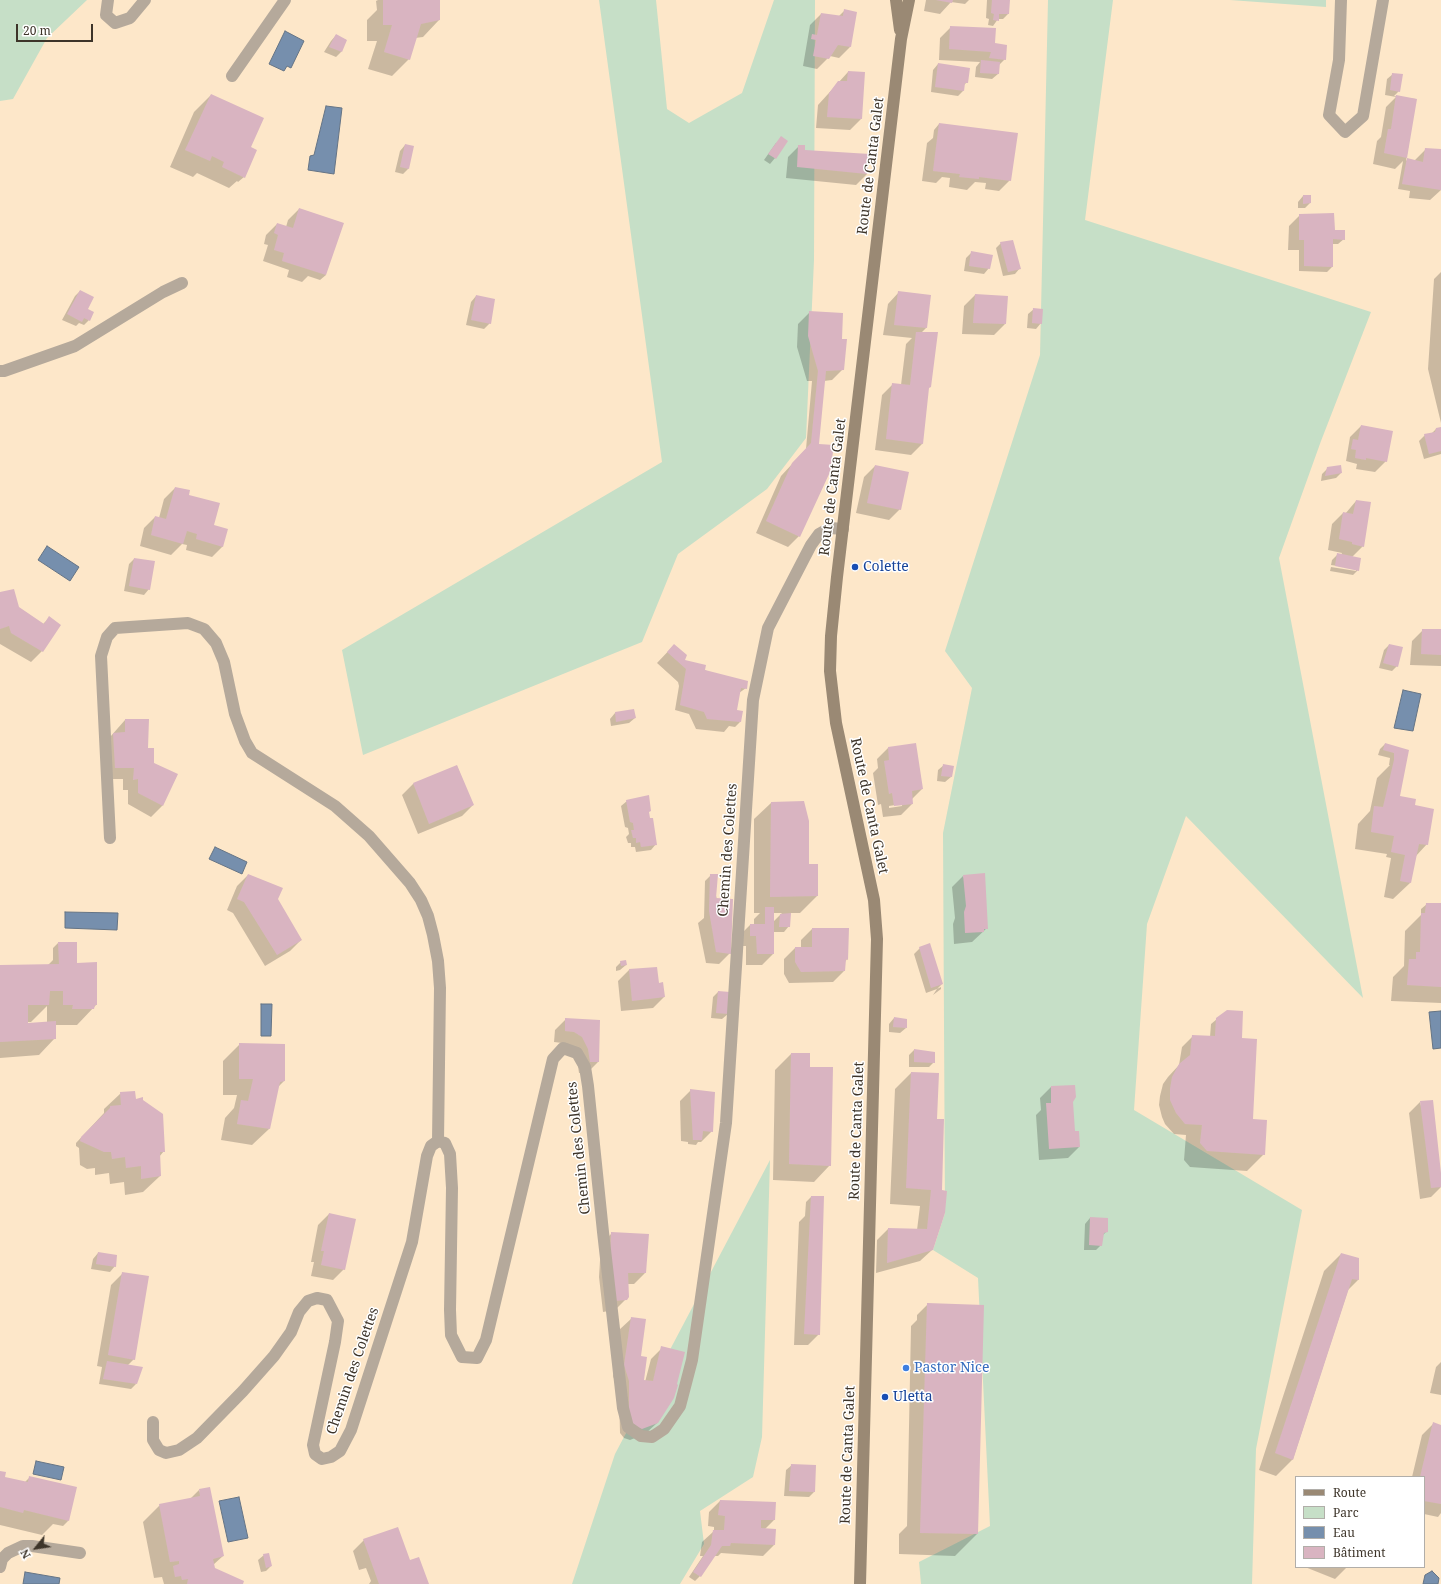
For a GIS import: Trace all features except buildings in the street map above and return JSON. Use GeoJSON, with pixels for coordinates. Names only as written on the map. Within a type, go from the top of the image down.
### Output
{"type":"FeatureCollection","features":[{"type":"Feature","properties":{"kind":"main road","name":"Route de Canta Galet"},"geometry":{"type":"LineString","coordinates":[[896,0],[901,39]]}},
{"type":"Feature","properties":{"kind":"main road","name":"Route de Canta Galet"},"geometry":{"type":"LineString","coordinates":[[860,1584],[877,939],[874,900],[836,723],[830,671],[833,609],[901,39],[909,0]]}},
{"type":"Feature","properties":{"kind":"street"},"geometry":{"type":"LineString","coordinates":[[108,0],[106,15],[115,23],[130,18],[145,0]]}},
{"type":"Feature","properties":{"kind":"street"},"geometry":{"type":"LineString","coordinates":[[232,76],[285,0]]}},
{"type":"Feature","properties":{"kind":"street"},"geometry":{"type":"LineString","coordinates":[[1341,0],[1339,60],[1329,115],[1345,132],[1363,116],[1383,0]]}},
{"type":"Feature","properties":{"kind":"street"},"geometry":{"type":"LineString","coordinates":[[0,371],[4,371],[75,346],[164,292],[182,283]]}},
{"type":"Feature","properties":{"kind":"street","name":"Chemin des Colettes"},"geometry":{"type":"LineString","coordinates":[[153,1422],[153,1440],[159,1450],[166,1453],[179,1450],[197,1438],[274,1356],[291,1332],[299,1312],[308,1301],[317,1298],[327,1300],[338,1321],[335,1342],[313,1444],[315,1454],[322,1459],[331,1457],[340,1451],[351,1430],[412,1242],[427,1156],[431,1146],[438,1140],[445,1143],[450,1154],[452,1188],[451,1334],[462,1357],[477,1358],[486,1340],[553,1059],[563,1048],[577,1053],[585,1067],[623,1408],[628,1427],[641,1436],[652,1438],[664,1429],[680,1406],[692,1360],[726,1123],[754,692],[768,628],[811,545],[819,534],[830,528],[843,529]]}},
{"type":"Feature","properties":{"kind":"street"},"geometry":{"type":"LineString","coordinates":[[110,838],[101,656],[107,637],[115,628],[188,623],[204,629],[216,643],[224,662],[235,714],[245,741],[252,753],[335,806],[369,836],[410,883],[421,900],[428,916],[433,935],[438,961],[440,988],[438,1140]]}},
{"type":"Feature","properties":{"kind":"street"},"geometry":{"type":"LineString","coordinates":[[0,1567],[2,1559],[8,1553],[23,1546],[80,1553]]}},
{"type":"Feature","properties":{"kind":"green space"},"geometry":{"type":"Polygon","coordinates":[[[0,0],[87,0],[47,38],[13,99],[0,101],[0,0]]]}},
{"type":"Feature","properties":{"kind":"green space"},"geometry":{"type":"Polygon","coordinates":[[[599,0],[656,0],[667,109],[689,123],[742,93],[774,0],[815,0],[814,260],[806,438],[767,489],[678,554],[642,642],[363,755],[342,650],[662,462],[599,0]]]}},
{"type":"Feature","properties":{"kind":"green space"},"geometry":{"type":"Polygon","coordinates":[[[1048,0],[1113,0],[1085,220],[1371,312],[1321,441],[1279,558],[1363,998],[1186,816],[1147,924],[1134,1110],[1302,1210],[1256,1449],[1252,1584],[921,1584],[919,1562],[990,1526],[978,1278],[933,1250],[945,1213],[943,833],[972,688],[945,651],[1040,355],[1048,0]]]}},
{"type":"Feature","properties":{"kind":"green space"},"geometry":{"type":"Polygon","coordinates":[[[1230,0],[1326,0],[1326,7],[1230,0]]]}},
{"type":"Feature","properties":{"kind":"green space"},"geometry":{"type":"Polygon","coordinates":[[[770,1160],[762,1437],[753,1477],[700,1511],[704,1544],[680,1584],[572,1584],[615,1454],[770,1160]]]}},
{"type":"Feature","properties":{"kind":"water"},"geometry":{"type":"Polygon","coordinates":[[[285,31],[304,41],[291,68],[287,66],[284,71],[269,64],[285,31]]]}},
{"type":"Feature","properties":{"kind":"water"},"geometry":{"type":"Polygon","coordinates":[[[326,106],[342,108],[334,174],[308,170],[310,156],[314,155],[326,106]]]}},
{"type":"Feature","properties":{"kind":"water"},"geometry":{"type":"Polygon","coordinates":[[[47,546],[79,567],[70,581],[38,560],[47,546]]]}},
{"type":"Feature","properties":{"kind":"water"},"geometry":{"type":"Polygon","coordinates":[[[1403,690],[1421,694],[1413,731],[1394,728],[1403,690]]]}},
{"type":"Feature","properties":{"kind":"water"},"geometry":{"type":"Polygon","coordinates":[[[215,847],[247,862],[242,874],[209,859],[215,847]]]}},
{"type":"Feature","properties":{"kind":"water"},"geometry":{"type":"Polygon","coordinates":[[[65,912],[118,913],[117,930],[65,928],[65,912]]]}},
{"type":"Feature","properties":{"kind":"water"},"geometry":{"type":"Polygon","coordinates":[[[261,1004],[272,1004],[271,1036],[261,1036],[261,1004]]]}},
{"type":"Feature","properties":{"kind":"water"},"geometry":{"type":"Polygon","coordinates":[[[1441,1011],[1441,1048],[1433,1049],[1429,1012],[1441,1011]]]}},
{"type":"Feature","properties":{"kind":"water"},"geometry":{"type":"Polygon","coordinates":[[[36,1461],[64,1467],[61,1480],[33,1474],[36,1461]]]}},
{"type":"Feature","properties":{"kind":"water"},"geometry":{"type":"Polygon","coordinates":[[[239,1497],[248,1538],[228,1542],[219,1501],[239,1497]]]}},
{"type":"Feature","properties":{"kind":"water"},"geometry":{"type":"Polygon","coordinates":[[[1432,1571],[1439,1578],[1438,1584],[1423,1584],[1425,1575],[1432,1571]]]}},
{"type":"Feature","properties":{"kind":"water"},"geometry":{"type":"Polygon","coordinates":[[[25,1572],[60,1578],[59,1584],[23,1584],[25,1572]]]}},
{"type":"Feature","properties":{"kind":"place","name":"Colette"},"geometry":{"type":"Point","coordinates":[855,567]}},
{"type":"Feature","properties":{"kind":"place","name":"Pastor Nice"},"geometry":{"type":"Point","coordinates":[906,1368]}},
{"type":"Feature","properties":{"kind":"place","name":"Uletta"},"geometry":{"type":"Point","coordinates":[885,1397]}}]}
